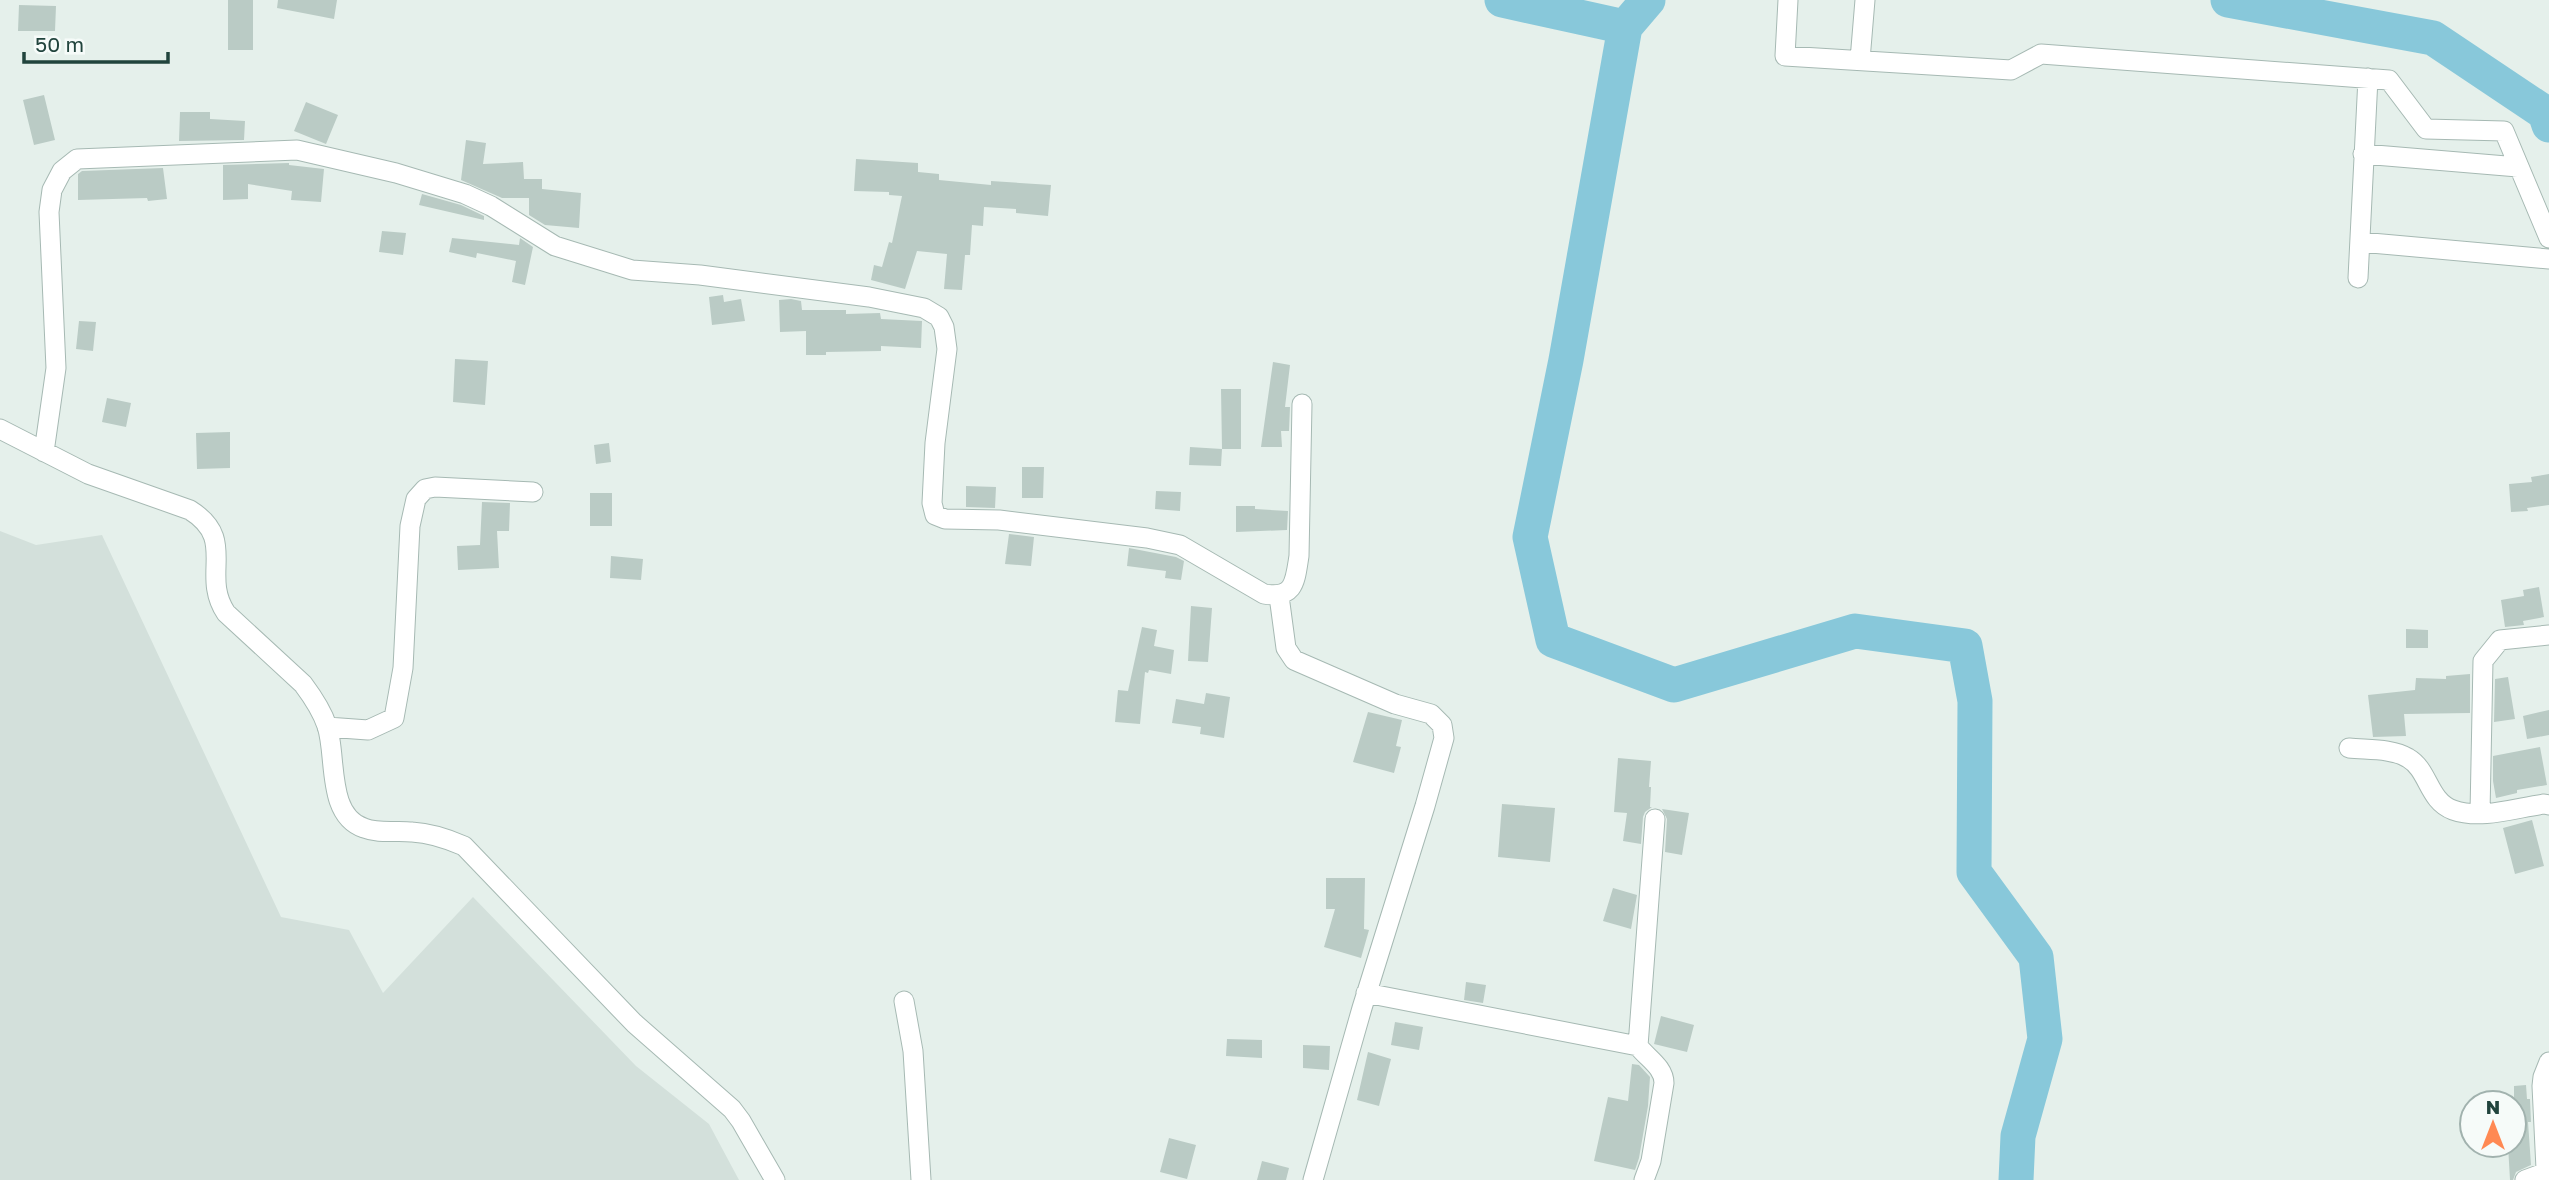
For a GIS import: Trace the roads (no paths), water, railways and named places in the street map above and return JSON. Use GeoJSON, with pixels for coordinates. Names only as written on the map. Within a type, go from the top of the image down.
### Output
{"type":"FeatureCollection","features":[{"type":"Feature","properties":{"kind":"street"},"geometry":{"type":"LineString","coordinates":[[1788,0],[1785,56],[2011,71],[2040,54],[2389,80],[2426,129],[2504,131],[2549,238]]}},
{"type":"Feature","properties":{"kind":"street"},"geometry":{"type":"LineString","coordinates":[[1860,60],[1866,0]]}},
{"type":"Feature","properties":{"kind":"street"},"geometry":{"type":"LineString","coordinates":[[2358,278],[2368,78]]}},
{"type":"Feature","properties":{"kind":"street"},"geometry":{"type":"LineString","coordinates":[[44,452],[56,368],[49,212],[52,190],[62,171],[77,159],[100,156],[297,150],[396,173],[465,194],[491,206],[555,246],[632,270],[700,275],[924,308],[939,317],[944,327],[947,349],[935,443],[932,503],[935,514],[945,519],[999,520],[1147,538],[1180,545],[1264,594],[1279,596],[1288,592],[1295,580],[1299,556],[1302,404]]}},
{"type":"Feature","properties":{"kind":"street"},"geometry":{"type":"LineString","coordinates":[[2363,155],[2518,167]]}},
{"type":"Feature","properties":{"kind":"street"},"geometry":{"type":"LineString","coordinates":[[2360,242],[2549,259]]}},
{"type":"Feature","properties":{"kind":"street"},"geometry":{"type":"LineString","coordinates":[[0,429],[88,474],[190,510],[204,519],[215,537],[218,602],[226,613],[303,684],[327,727],[337,793],[348,820],[364,829],[414,832],[464,846],[634,1023],[732,1109],[775,1180]]}},
{"type":"Feature","properties":{"kind":"street"},"geometry":{"type":"LineString","coordinates":[[327,727],[368,730],[394,718],[403,668],[410,526],[416,499],[425,489],[435,487],[533,492]]}},
{"type":"Feature","properties":{"kind":"street"},"geometry":{"type":"LineString","coordinates":[[1279,596],[1286,648],[1294,660],[1395,704],[1431,714],[1442,725],[1444,738],[1312,1180]]}},
{"type":"Feature","properties":{"kind":"street"},"geometry":{"type":"LineString","coordinates":[[2480,813],[2483,661],[2500,640],[2549,635]]}},
{"type":"Feature","properties":{"kind":"street"},"geometry":{"type":"LineString","coordinates":[[2349,748],[2406,757],[2417,765],[2438,802],[2451,809],[2469,814],[2549,805]]}},
{"type":"Feature","properties":{"kind":"street"},"geometry":{"type":"LineString","coordinates":[[1638,1046],[1655,819]]}},
{"type":"Feature","properties":{"kind":"street"},"geometry":{"type":"LineString","coordinates":[[1366,993],[1638,1046],[1664,1075],[1651,1161],[1644,1180]]}},
{"type":"Feature","properties":{"kind":"street"},"geometry":{"type":"LineString","coordinates":[[904,1001],[913,1051],[921,1180]]}},
{"type":"Feature","properties":{"kind":"street"},"geometry":{"type":"LineString","coordinates":[[2525,1180],[2546,1169],[2542,1086],[2549,1062]]}},
{"type":"Feature","properties":{"kind":"waterway"},"geometry":{"type":"LineString","coordinates":[[1502,0],[1625,27]]}},
{"type":"Feature","properties":{"kind":"waterway"},"geometry":{"type":"LineString","coordinates":[[1648,0],[1625,27],[1566,360],[1530,537],[1553,640],[1674,685],[1855,631],[1965,646],[1975,701],[1974,872],[2036,957],[2045,1039],[2018,1136],[2016,1180]]}},
{"type":"Feature","properties":{"kind":"waterway"},"geometry":{"type":"LineString","coordinates":[[2228,0],[2433,38],[2545,113],[2549,125]]}}]}
